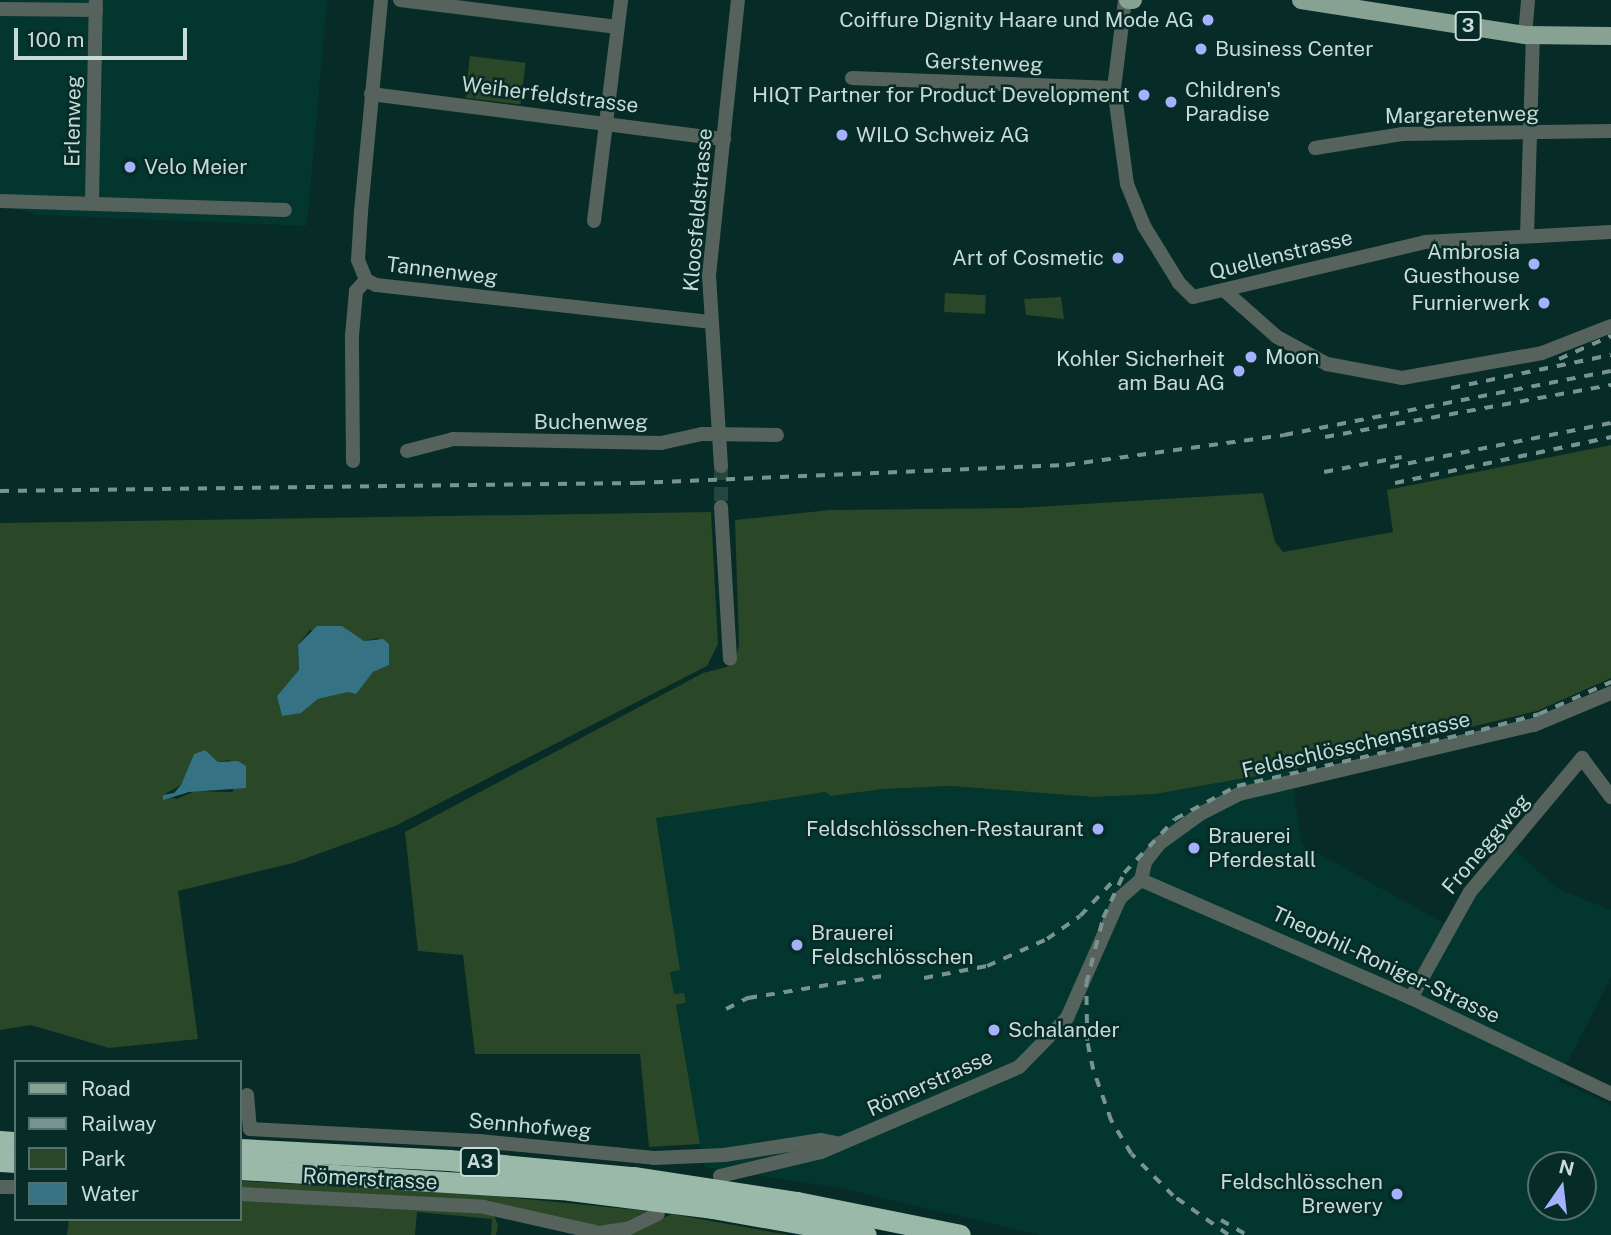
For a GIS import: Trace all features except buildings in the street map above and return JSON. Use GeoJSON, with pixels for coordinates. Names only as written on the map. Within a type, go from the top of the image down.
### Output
{"type":"FeatureCollection","features":[{"type":"Feature","properties":{"kind":"highway","name":"A3"},"geometry":{"type":"LineString","coordinates":[[242,1149],[449,1160],[632,1177],[834,1209],[960,1235]]}},
{"type":"Feature","properties":{"kind":"highway","name":"A3"},"geometry":{"type":"LineString","coordinates":[[242,1169],[570,1190],[866,1235]]}},
{"type":"Feature","properties":{"kind":"main road","name":"3"},"geometry":{"type":"LineString","coordinates":[[1301,0],[1529,35],[1611,36]]}},
{"type":"Feature","properties":{"kind":"street","name":"Tannenweg"},"geometry":{"type":"LineString","coordinates":[[381,0],[358,260],[366,280],[376,285],[712,323]]}},
{"type":"Feature","properties":{"kind":"street"},"geometry":{"type":"LineString","coordinates":[[400,0],[617,27]]}},
{"type":"Feature","properties":{"kind":"street"},"geometry":{"type":"LineString","coordinates":[[594,221],[621,0]]}},
{"type":"Feature","properties":{"kind":"street","name":"Kloosfeldstrasse"},"geometry":{"type":"LineString","coordinates":[[721,466],[709,275],[738,0]]}},
{"type":"Feature","properties":{"kind":"street","name":"Quellenstrasse"},"geometry":{"type":"LineString","coordinates":[[1129,0],[1114,88],[1128,184],[1144,226],[1178,283],[1193,297],[1425,242],[1611,232]]}},
{"type":"Feature","properties":{"kind":"street"},"geometry":{"type":"LineString","coordinates":[[1527,235],[1528,0]]}},
{"type":"Feature","properties":{"kind":"street"},"geometry":{"type":"LineString","coordinates":[[0,9],[96,5]]}},
{"type":"Feature","properties":{"kind":"street","name":"Erlenweg"},"geometry":{"type":"LineString","coordinates":[[92,201],[96,5]]}},
{"type":"Feature","properties":{"kind":"street","name":"Gerstenweg"},"geometry":{"type":"LineString","coordinates":[[852,78],[1114,88]]}},
{"type":"Feature","properties":{"kind":"street","name":"Weiherfeldstrasse"},"geometry":{"type":"LineString","coordinates":[[371,94],[724,139]]}},
{"type":"Feature","properties":{"kind":"street","name":"Margaretenweg"},"geometry":{"type":"LineString","coordinates":[[1315,148],[1402,134],[1528,135],[1611,131]]}},
{"type":"Feature","properties":{"kind":"street"},"geometry":{"type":"LineString","coordinates":[[0,201],[92,201],[206,210],[285,210]]}},
{"type":"Feature","properties":{"kind":"street"},"geometry":{"type":"LineString","coordinates":[[353,461],[352,336],[356,291],[366,280]]}},
{"type":"Feature","properties":{"kind":"street"},"geometry":{"type":"LineString","coordinates":[[1225,291],[1277,337],[1327,364],[1402,378],[1542,353],[1611,326]]}},
{"type":"Feature","properties":{"kind":"street","name":"Buchenweg"},"geometry":{"type":"LineString","coordinates":[[407,451],[453,439],[662,443],[720,435],[777,435]]}},
{"type":"Feature","properties":{"kind":"street"},"geometry":{"type":"LineString","coordinates":[[722,507],[730,659]]}},
{"type":"Feature","properties":{"kind":"street","name":"Feldschlösschenstrasse"},"geometry":{"type":"LineString","coordinates":[[1141,880],[1145,862],[1160,844],[1200,814],[1239,794],[1534,725],[1611,693]]}},
{"type":"Feature","properties":{"kind":"street","name":"Froneggweg"},"geometry":{"type":"LineString","coordinates":[[1411,999],[1470,891],[1582,758],[1611,797]]}},
{"type":"Feature","properties":{"kind":"street","name":"Theophil-Roniger-Strasse"},"geometry":{"type":"LineString","coordinates":[[1141,880],[1411,999],[1611,1094]]}},
{"type":"Feature","properties":{"kind":"street","name":"Römerstrasse"},"geometry":{"type":"LineString","coordinates":[[720,1176],[821,1152],[1018,1067],[1068,1018],[1120,898],[1141,880]]}},
{"type":"Feature","properties":{"kind":"street","name":"Sennhofweg"},"geometry":{"type":"LineString","coordinates":[[247,1095],[250,1129],[479,1141],[654,1158],[724,1155],[821,1140],[837,1143]]}},
{"type":"Feature","properties":{"kind":"street","name":"Römerstrasse"},"geometry":{"type":"LineString","coordinates":[[242,1194],[484,1207],[599,1233],[629,1228],[658,1214]]}},
{"type":"Feature","properties":{"kind":"shaded area"},"geometry":{"type":"Polygon","coordinates":[[[0,0],[327,0],[307,226],[39,215],[0,205],[0,0]]]}},
{"type":"Feature","properties":{"kind":"shaded area","name":"Brauerei Feldschlösschen"},"geometry":{"type":"Polygon","coordinates":[[[1291,770],[1301,844],[1445,924],[1515,850],[1558,889],[1611,910],[1611,977],[1558,1081],[1611,1105],[1611,1235],[1040,1235],[840,1188],[704,1167],[676,1005],[686,1004],[674,994],[670,972],[680,970],[656,818],[825,792],[831,796],[883,789],[951,786],[1094,797],[1155,794],[1291,770]]]}},
{"type":"Feature","properties":{"kind":"green space"},"geometry":{"type":"Polygon","coordinates":[[[470,56],[526,63],[520,105],[465,98],[470,56]]]}},
{"type":"Feature","properties":{"kind":"green space"},"geometry":{"type":"Polygon","coordinates":[[[945,293],[986,295],[985,314],[944,312],[945,293]]]}},
{"type":"Feature","properties":{"kind":"green space"},"geometry":{"type":"Polygon","coordinates":[[[1061,297],[1064,319],[1026,315],[1024,299],[1061,297]]]}},
{"type":"Feature","properties":{"kind":"green space"},"geometry":{"type":"Polygon","coordinates":[[[1611,445],[1611,678],[1537,711],[1291,770],[1155,794],[1094,797],[951,786],[883,789],[831,796],[825,792],[656,818],[680,970],[670,972],[674,994],[684,993],[686,1003],[676,1005],[700,1144],[649,1147],[640,1054],[475,1054],[463,955],[418,951],[405,832],[703,673],[734,665],[739,645],[735,520],[830,510],[1019,508],[1263,493],[1275,542],[1283,552],[1393,532],[1387,490],[1611,445]]]}},
{"type":"Feature","properties":{"kind":"green space"},"geometry":{"type":"Polygon","coordinates":[[[711,512],[718,644],[707,666],[395,826],[293,863],[178,891],[198,1039],[109,1048],[31,1025],[0,1030],[0,523],[711,512]],[[310,630],[298,645],[299,670],[277,696],[301,713],[318,699],[359,689],[373,672],[389,665],[378,638],[364,641],[310,630]],[[205,750],[194,754],[181,785],[163,795],[177,799],[195,791],[233,792],[230,760],[218,762],[205,750]]]}},
{"type":"Feature","properties":{"kind":"green space"},"geometry":{"type":"Polygon","coordinates":[[[242,1181],[465,1193],[647,1211],[617,1226],[582,1225],[467,1200],[242,1188],[242,1181]]]}},
{"type":"Feature","properties":{"kind":"green space"},"geometry":{"type":"Polygon","coordinates":[[[242,1199],[417,1207],[494,1215],[498,1226],[496,1235],[491,1235],[492,1219],[417,1212],[415,1235],[67,1235],[69,1221],[242,1221],[242,1199]]]}},
{"type":"Feature","properties":{"kind":"green space"},"geometry":{"type":"Polygon","coordinates":[[[672,1214],[789,1235],[626,1235],[672,1214]]]}},
{"type":"Feature","properties":{"kind":"water"},"geometry":{"type":"Polygon","coordinates":[[[317,626],[342,626],[364,641],[383,639],[389,644],[389,665],[373,672],[356,694],[348,692],[318,699],[301,713],[282,716],[277,696],[299,670],[298,645],[317,626]]]}},
{"type":"Feature","properties":{"kind":"water"},"geometry":{"type":"Polygon","coordinates":[[[205,750],[218,762],[238,761],[246,766],[246,788],[189,792],[163,800],[163,795],[174,793],[181,785],[194,754],[205,750]]]}},
{"type":"Feature","properties":{"kind":"tunnel"},"geometry":{"type":"LineString","coordinates":[[721,466],[721,507]]}},
{"type":"Feature","properties":{"kind":"railway"},"geometry":{"type":"LineString","coordinates":[[1559,359],[1611,336]]}},
{"type":"Feature","properties":{"kind":"railway"},"geometry":{"type":"LineString","coordinates":[[1451,388],[1611,355]]}},
{"type":"Feature","properties":{"kind":"railway"},"geometry":{"type":"LineString","coordinates":[[0,491],[636,483],[1066,465],[1284,435],[1611,371]]}},
{"type":"Feature","properties":{"kind":"railway"},"geometry":{"type":"LineString","coordinates":[[1325,437],[1611,385]]}},
{"type":"Feature","properties":{"kind":"railway"},"geometry":{"type":"LineString","coordinates":[[1390,467],[1611,423]]}},
{"type":"Feature","properties":{"kind":"railway"},"geometry":{"type":"LineString","coordinates":[[1395,483],[1611,437]]}},
{"type":"Feature","properties":{"kind":"railway"},"geometry":{"type":"LineString","coordinates":[[1324,472],[1402,457]]}},
{"type":"Feature","properties":{"kind":"railway"},"geometry":{"type":"LineString","coordinates":[[1228,1235],[1173,1196],[1131,1154],[1111,1121],[1093,1070],[1087,1041],[1086,984],[1103,918],[1124,873],[1175,819],[1237,786],[1481,730],[1539,714],[1611,682]]}},
{"type":"Feature","properties":{"kind":"railway"},"geometry":{"type":"LineString","coordinates":[[924,978],[987,966],[1047,939],[1080,916],[1116,878]]}},
{"type":"Feature","properties":{"kind":"railway"},"geometry":{"type":"LineString","coordinates":[[726,1009],[748,998],[882,976]]}},
{"type":"Feature","properties":{"kind":"railway"},"geometry":{"type":"LineString","coordinates":[[1221,1220],[1247,1235]]}},
{"type":"Feature","properties":{"kind":"place","name":"Coiffure Dignity Haare und Mode AG"},"geometry":{"type":"Point","coordinates":[1208,20]}},
{"type":"Feature","properties":{"kind":"place","name":"Business Center"},"geometry":{"type":"Point","coordinates":[1201,49]}},
{"type":"Feature","properties":{"kind":"place","name":"HIQT Partner for Product Development"},"geometry":{"type":"Point","coordinates":[1144,95]}},
{"type":"Feature","properties":{"kind":"place","name":"Children's Paradise"},"geometry":{"type":"Point","coordinates":[1171,102]}},
{"type":"Feature","properties":{"kind":"place","name":"WILO Schweiz AG"},"geometry":{"type":"Point","coordinates":[842,135]}},
{"type":"Feature","properties":{"kind":"place","name":"Velo Meier"},"geometry":{"type":"Point","coordinates":[130,167]}},
{"type":"Feature","properties":{"kind":"place","name":"Art of Cosmetic"},"geometry":{"type":"Point","coordinates":[1118,258]}},
{"type":"Feature","properties":{"kind":"place","name":"Ambrosia Guesthouse"},"geometry":{"type":"Point","coordinates":[1534,264]}},
{"type":"Feature","properties":{"kind":"place","name":"Furnierwerk"},"geometry":{"type":"Point","coordinates":[1544,303]}},
{"type":"Feature","properties":{"kind":"place","name":"Moon"},"geometry":{"type":"Point","coordinates":[1251,357]}},
{"type":"Feature","properties":{"kind":"place","name":"Kohler Sicherheit am Bau AG"},"geometry":{"type":"Point","coordinates":[1239,371]}},
{"type":"Feature","properties":{"kind":"place","name":"Feldschlösschen-Restaurant"},"geometry":{"type":"Point","coordinates":[1098,829]}},
{"type":"Feature","properties":{"kind":"place","name":"Brauerei Pferdestall"},"geometry":{"type":"Point","coordinates":[1194,848]}},
{"type":"Feature","properties":{"kind":"place","name":"Brauerei Feldschlösschen"},"geometry":{"type":"Point","coordinates":[797,945]}},
{"type":"Feature","properties":{"kind":"place","name":"Schalander"},"geometry":{"type":"Point","coordinates":[994,1030]}},
{"type":"Feature","properties":{"kind":"place","name":"Feldschlösschen Brewery"},"geometry":{"type":"Point","coordinates":[1397,1194]}}]}
